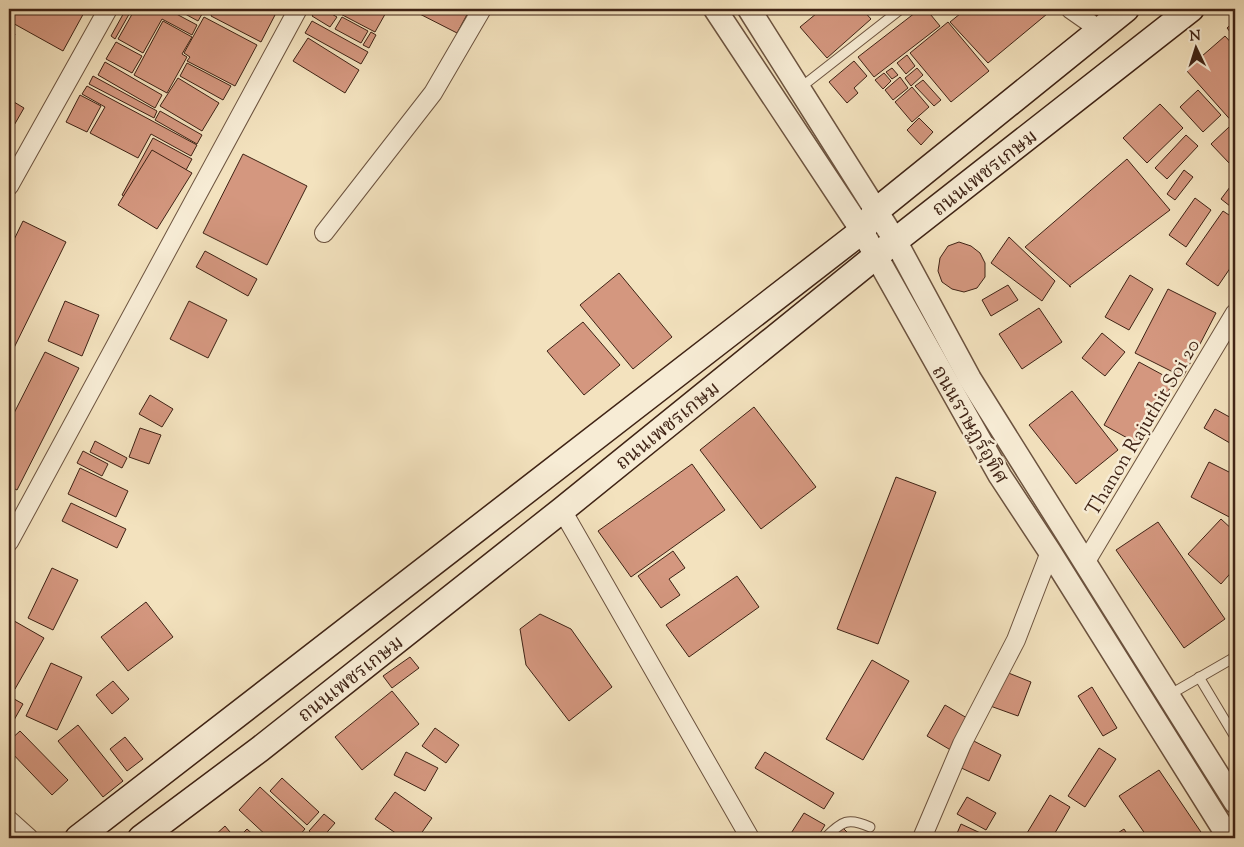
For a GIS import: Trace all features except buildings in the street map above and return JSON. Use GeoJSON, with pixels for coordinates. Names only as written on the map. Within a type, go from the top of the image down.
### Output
{"type":"FeatureCollection","features":[{"type":"Feature","properties":{"kind":"main road","name":"ถนนเพชรเกษม"},"geometry":{"type":"LineString","coordinates":[[78,838],[862,231],[876,211],[1126,9]]}},
{"type":"Feature","properties":{"kind":"main road","name":"ถนนเพชรเกษม"},"geometry":{"type":"LineString","coordinates":[[141,838],[260,749],[562,510],[876,256],[1190,9]]}},
{"type":"Feature","properties":{"kind":"street"},"geometry":{"type":"LineString","coordinates":[[9,186],[108,9]]}},
{"type":"Feature","properties":{"kind":"street"},"geometry":{"type":"LineString","coordinates":[[9,542],[298,9]]}},
{"type":"Feature","properties":{"kind":"street"},"geometry":{"type":"LineString","coordinates":[[324,233],[432,93],[482,9]]}},
{"type":"Feature","properties":{"kind":"street","name":"ถนนราษฏร์อุทิศ"},"geometry":{"type":"LineString","coordinates":[[715,9],[862,231],[1000,476],[1050,552],[1229,838]]}},
{"type":"Feature","properties":{"kind":"street"},"geometry":{"type":"LineString","coordinates":[[749,9],[896,242],[970,379],[1168,696],[1229,789]]}},
{"type":"Feature","properties":{"kind":"street"},"geometry":{"type":"LineString","coordinates":[[1070,9],[1100,30]]}},
{"type":"Feature","properties":{"kind":"street","name":"Thanon Rajuthit Soi 20"},"geometry":{"type":"LineString","coordinates":[[1085,563],[1235,314]]}},
{"type":"Feature","properties":{"kind":"street"},"geometry":{"type":"LineString","coordinates":[[562,510],[750,838]]}},
{"type":"Feature","properties":{"kind":"street"},"geometry":{"type":"LineString","coordinates":[[922,838],[962,744],[1016,640],[1050,552]]}},
{"type":"Feature","properties":{"kind":"street"},"geometry":{"type":"LineString","coordinates":[[9,820],[29,838]]}},
{"type":"Feature","properties":{"kind":"lane"},"geometry":{"type":"LineString","coordinates":[[800,88],[901,9]]}},
{"type":"Feature","properties":{"kind":"lane"},"geometry":{"type":"LineString","coordinates":[[1168,696],[1235,657]]}},
{"type":"Feature","properties":{"kind":"lane"},"geometry":{"type":"LineString","coordinates":[[1198,677],[1235,737]]}},
{"type":"Feature","properties":{"kind":"lane"},"geometry":{"type":"LineString","coordinates":[[826,838],[842,822],[856,821],[870,827]]}}]}
